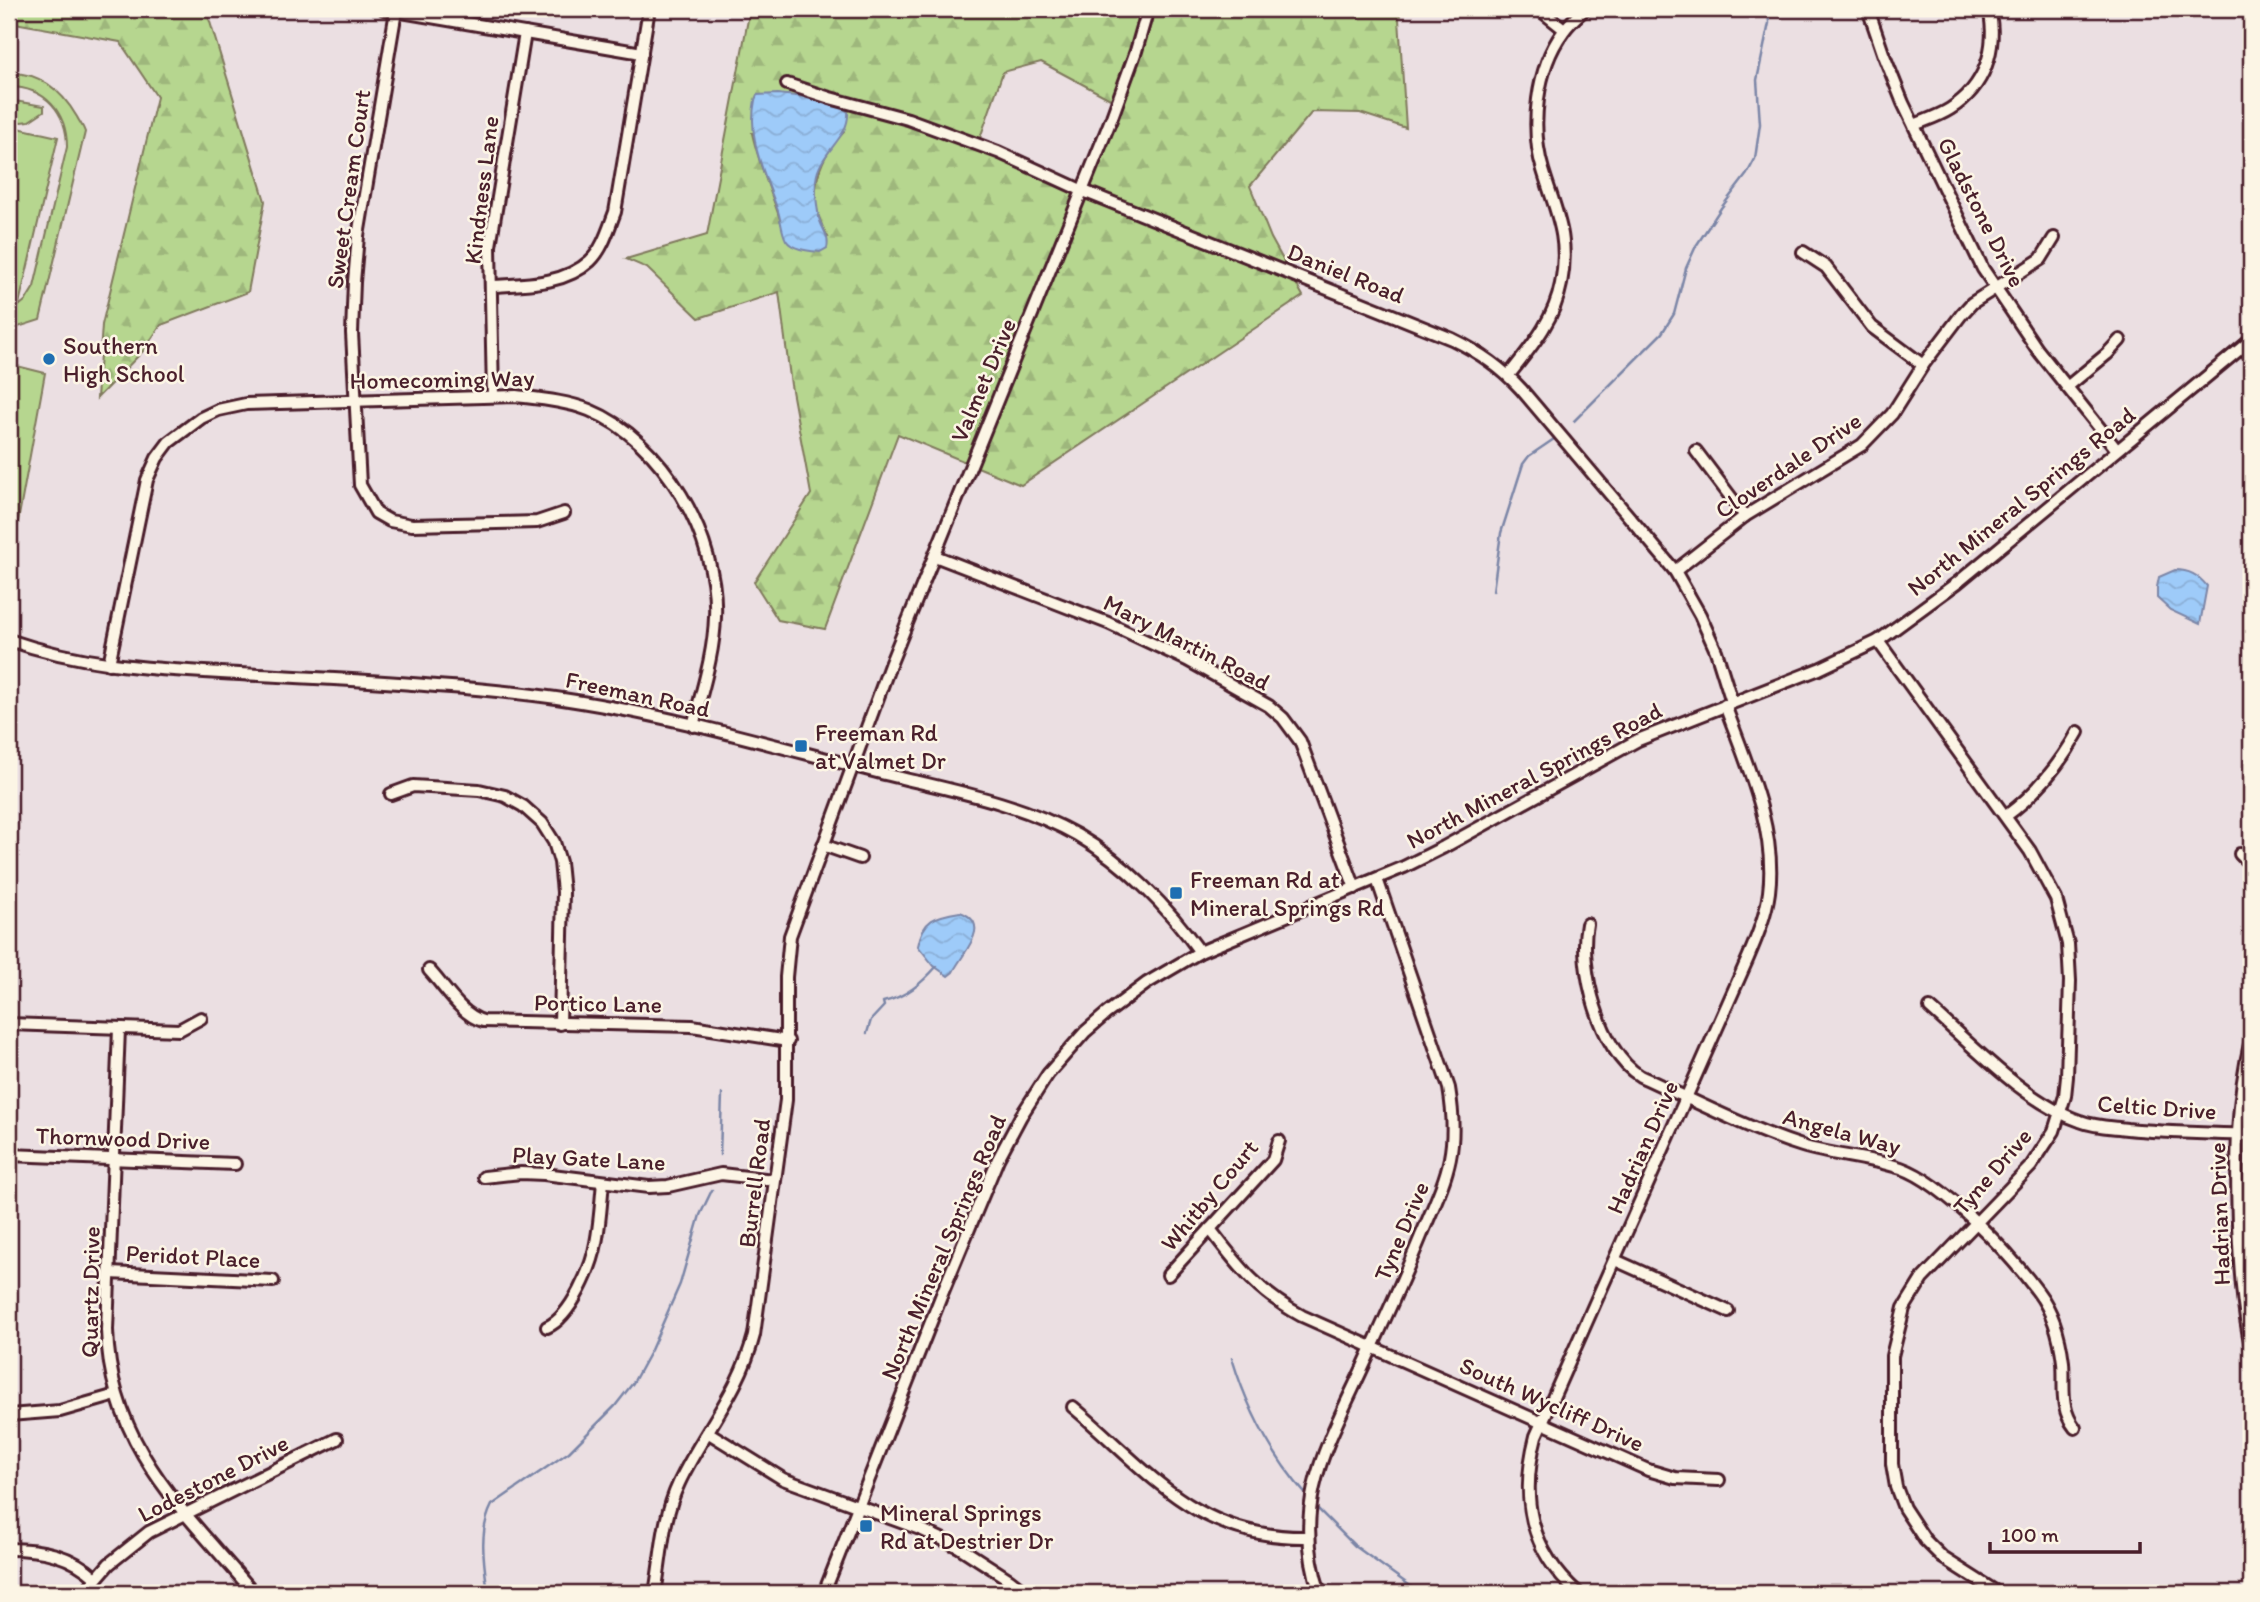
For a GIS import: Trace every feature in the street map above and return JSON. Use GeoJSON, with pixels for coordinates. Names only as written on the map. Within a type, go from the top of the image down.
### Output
{"type":"FeatureCollection","features":[{"type":"Feature","properties":{"kind":"street"},"geometry":{"type":"LineString","coordinates":[[384,9],[642,53]]}},
{"type":"Feature","properties":{"kind":"street"},"geometry":{"type":"LineString","coordinates":[[491,286],[537,283],[566,276],[591,260],[607,234],[615,212],[649,9]]}},
{"type":"Feature","properties":{"kind":"street","name":"Valmet Drive"},"geometry":{"type":"LineString","coordinates":[[853,766],[890,665],[1128,74],[1148,9]]}},
{"type":"Feature","properties":{"kind":"street"},"geometry":{"type":"LineString","coordinates":[[1539,9],[1564,29]]}},
{"type":"Feature","properties":{"kind":"street"},"geometry":{"type":"LineString","coordinates":[[1509,375],[1540,337],[1555,308],[1561,285],[1564,264],[1562,225],[1542,168],[1535,127],[1543,78],[1564,29],[1585,9]]}},
{"type":"Feature","properties":{"kind":"street","name":"Gladstone Drive"},"geometry":{"type":"LineString","coordinates":[[1868,9],[1902,103],[1965,233],[1995,288],[2036,349],[2117,450]]}},
{"type":"Feature","properties":{"kind":"street"},"geometry":{"type":"LineString","coordinates":[[1914,125],[1948,110],[1967,97],[1978,83],[1992,48],[1989,9]]}},
{"type":"Feature","properties":{"kind":"street","name":"Sweet Cream Court"},"geometry":{"type":"LineString","coordinates":[[397,11],[357,247],[352,333],[360,485],[376,513],[390,521],[412,525],[537,522],[564,513]]}},
{"type":"Feature","properties":{"kind":"street","name":"Kindness Lane"},"geometry":{"type":"LineString","coordinates":[[494,396],[490,246],[525,33]]}},
{"type":"Feature","properties":{"kind":"street","name":"Daniel Road"},"geometry":{"type":"LineString","coordinates":[[787,83],[830,99],[919,123],[998,152],[1081,190],[1452,339],[1485,356],[1509,375],[1675,571],[1710,639],[1728,703]]}},
{"type":"Feature","properties":{"kind":"street","name":"Cloverdale Drive"},"geometry":{"type":"LineString","coordinates":[[1675,571],[1745,516],[1862,445],[1892,414],[1923,365],[1972,303],[2041,259],[2054,238]]}},
{"type":"Feature","properties":{"kind":"street"},"geometry":{"type":"LineString","coordinates":[[1803,252],[1826,267],[1872,327],[1923,365]]}},
{"type":"Feature","properties":{"kind":"street"},"geometry":{"type":"LineString","coordinates":[[2067,387],[2107,354],[2119,340]]}},
{"type":"Feature","properties":{"kind":"street","name":"North Mineral Springs Road"},"geometry":{"type":"LineString","coordinates":[[824,1593],[986,1185],[1027,1105],[1055,1066],[1092,1026],[1135,991],[1200,952],[1289,913],[1377,879],[1444,847],[1629,745],[1728,703],[1819,669],[1878,640],[1957,583],[2250,342]]}},
{"type":"Feature","properties":{"kind":"street","name":"Homecoming Way"},"geometry":{"type":"LineString","coordinates":[[108,664],[146,480],[169,442],[187,427],[218,410],[246,404],[494,396],[557,400],[590,411],[624,430],[651,456],[684,498],[701,534],[710,562],[715,594],[712,653],[693,726]]}},
{"type":"Feature","properties":{"kind":"street"},"geometry":{"type":"LineString","coordinates":[[1696,451],[1745,516]]}},
{"type":"Feature","properties":{"kind":"street","name":"Mary Martin Road"},"geometry":{"type":"LineString","coordinates":[[934,556],[1035,593],[1119,628],[1187,660],[1269,706],[1283,718],[1300,741],[1355,888]]}},
{"type":"Feature","properties":{"kind":"street","name":"Freeman Road"},"geometry":{"type":"LineString","coordinates":[[9,640],[48,652],[138,668],[505,691],[569,700],[693,726],[989,801],[1056,825],[1115,861],[1185,930],[1200,952]]}},
{"type":"Feature","properties":{"kind":"street","name":"Tyne Drive"},"geometry":{"type":"LineString","coordinates":[[1878,640],[2031,851],[2061,914],[2068,944],[2070,981],[2067,1077],[2060,1113],[2047,1145],[1922,1279],[1904,1308],[1892,1356],[1892,1464],[1896,1487],[1904,1508],[1924,1540],[1955,1567],[1998,1593]]}},
{"type":"Feature","properties":{"kind":"street","name":"Hadrian Drive"},"geometry":{"type":"LineString","coordinates":[[1578,1593],[1553,1567],[1542,1549],[1533,1523],[1528,1478],[1533,1448],[1541,1422],[1748,958],[1764,916],[1769,892],[1767,836],[1728,703]]}},
{"type":"Feature","properties":{"kind":"street"},"geometry":{"type":"LineString","coordinates":[[2006,816],[2050,775],[2078,732]]}},
{"type":"Feature","properties":{"kind":"street","name":"Burrell Road"},"geometry":{"type":"LineString","coordinates":[[655,1593],[667,1511],[680,1480],[734,1389],[750,1353],[786,1100],[786,976],[790,936],[853,766]]}},
{"type":"Feature","properties":{"kind":"street"},"geometry":{"type":"LineString","coordinates":[[391,794],[413,786],[478,790],[505,796],[523,806],[542,823],[554,842],[560,862],[563,892],[560,1024]]}},
{"type":"Feature","properties":{"kind":"street"},"geometry":{"type":"LineString","coordinates":[[823,845],[860,858]]}},
{"type":"Feature","properties":{"kind":"street"},"geometry":{"type":"LineString","coordinates":[[2240,854],[2251,865]]}},
{"type":"Feature","properties":{"kind":"street","name":"Tyne Drive"},"geometry":{"type":"LineString","coordinates":[[1320,1593],[1307,1537],[1319,1464],[1446,1178],[1453,1133],[1448,1088],[1377,879]]}},
{"type":"Feature","properties":{"kind":"street","name":"Angela Way"},"geometry":{"type":"LineString","coordinates":[[1587,924],[1584,951],[1594,1002],[1601,1025],[1619,1059],[1631,1071],[1762,1131],[1802,1146],[1887,1164],[1911,1172],[1928,1182],[1975,1223],[2023,1273],[2047,1306],[2063,1362],[2065,1411],[2075,1428]]}},
{"type":"Feature","properties":{"kind":"street","name":"Portico Lane"},"geometry":{"type":"LineString","coordinates":[[429,970],[449,991],[460,1009],[473,1019],[500,1023],[702,1027],[788,1041]]}},
{"type":"Feature","properties":{"kind":"street","name":"Celtic Drive"},"geometry":{"type":"LineString","coordinates":[[1930,1008],[2021,1088],[2060,1113],[2102,1127],[2251,1135]]}},
{"type":"Feature","properties":{"kind":"street"},"geometry":{"type":"LineString","coordinates":[[9,1024],[180,1030],[201,1018]]}},
{"type":"Feature","properties":{"kind":"street","name":"Quartz Drive"},"geometry":{"type":"LineString","coordinates":[[119,1029],[107,1346],[116,1395],[129,1431],[144,1458],[254,1593]]}},
{"type":"Feature","properties":{"kind":"street","name":"Hadrian Drive"},"geometry":{"type":"LineString","coordinates":[[2251,1039],[2240,1093],[2236,1134],[2240,1270],[2251,1346]]}},
{"type":"Feature","properties":{"kind":"street","name":"Whitby Court"},"geometry":{"type":"LineString","coordinates":[[1168,1275],[1273,1160],[1279,1140]]}},
{"type":"Feature","properties":{"kind":"street","name":"Thornwood Drive"},"geometry":{"type":"LineString","coordinates":[[9,1155],[235,1164]]}},
{"type":"Feature","properties":{"kind":"street","name":"Play Gate Lane"},"geometry":{"type":"LineString","coordinates":[[484,1177],[520,1173],[659,1186],[721,1174],[774,1180]]}},
{"type":"Feature","properties":{"kind":"street"},"geometry":{"type":"LineString","coordinates":[[547,1327],[560,1320],[565,1313],[589,1266],[597,1242],[603,1182]]}},
{"type":"Feature","properties":{"kind":"street","name":"South Wycliff Drive"},"geometry":{"type":"LineString","coordinates":[[1210,1229],[1243,1271],[1268,1296],[1302,1316],[1662,1475],[1686,1480],[1719,1480]]}},
{"type":"Feature","properties":{"kind":"street"},"geometry":{"type":"LineString","coordinates":[[1615,1260],[1728,1311]]}},
{"type":"Feature","properties":{"kind":"street","name":"Peridot Place"},"geometry":{"type":"LineString","coordinates":[[110,1273],[273,1281]]}},
{"type":"Feature","properties":{"kind":"street"},"geometry":{"type":"LineString","coordinates":[[9,1415],[60,1411],[116,1395]]}},
{"type":"Feature","properties":{"kind":"street"},"geometry":{"type":"LineString","coordinates":[[1073,1407],[1167,1490],[1196,1511],[1248,1532],[1307,1537]]}},
{"type":"Feature","properties":{"kind":"street"},"geometry":{"type":"LineString","coordinates":[[709,1433],[783,1479],[920,1529],[959,1547],[1027,1593]]}},
{"type":"Feature","properties":{"kind":"street","name":"Lodestone Drive"},"geometry":{"type":"LineString","coordinates":[[85,1593],[96,1578],[133,1543],[149,1532],[337,1439]]}},
{"type":"Feature","properties":{"kind":"street"},"geometry":{"type":"LineString","coordinates":[[9,1549],[48,1552],[83,1566],[96,1578]]}},
{"type":"Feature","properties":{"kind":"green space"},"geometry":{"type":"Polygon","coordinates":[[[9,9],[206,9],[265,201],[248,292],[161,325],[143,351],[97,398],[102,325],[157,97],[120,42],[9,22],[9,9]]]}},
{"type":"Feature","properties":{"kind":"green space"},"geometry":{"type":"Polygon","coordinates":[[[750,9],[1402,9],[1399,19],[1406,128],[1360,113],[1312,112],[1250,186],[1271,238],[1303,296],[1021,485],[898,434],[825,629],[778,620],[754,582],[811,494],[791,385],[779,292],[699,318],[647,268],[626,259],[707,235],[750,9]],[[1041,62],[1003,72],[979,141],[1080,185],[1114,101],[1041,62]],[[752,133],[787,241],[828,237],[817,210],[817,182],[826,156],[843,133],[752,133]]]}},
{"type":"Feature","properties":{"kind":"green space"},"geometry":{"type":"Polygon","coordinates":[[[9,73],[31,76],[57,91],[85,132],[40,320],[9,330],[9,314],[26,300],[34,287],[67,147],[63,123],[52,104],[33,91],[9,87],[9,73]]]}},
{"type":"Feature","properties":{"kind":"green space"},"geometry":{"type":"Polygon","coordinates":[[[9,100],[44,106],[44,111],[29,121],[21,122],[9,118],[9,100]]]}},
{"type":"Feature","properties":{"kind":"green space"},"geometry":{"type":"Polygon","coordinates":[[[9,126],[58,137],[19,304],[9,302],[9,126]]]}},
{"type":"Feature","properties":{"kind":"green space"},"geometry":{"type":"Polygon","coordinates":[[[9,364],[45,373],[9,571],[9,364]]]}},
{"type":"Feature","properties":{"kind":"water"},"geometry":{"type":"Polygon","coordinates":[[[778,94],[833,103],[848,112],[844,130],[823,161],[816,180],[819,218],[827,240],[827,248],[820,252],[797,248],[786,240],[758,155],[753,128],[755,100],[757,95],[778,94]]]}},
{"type":"Feature","properties":{"kind":"water"},"geometry":{"type":"Polygon","coordinates":[[[2175,570],[2193,574],[2207,586],[2200,624],[2170,610],[2157,598],[2159,577],[2175,570]]]}},
{"type":"Feature","properties":{"kind":"water"},"geometry":{"type":"Polygon","coordinates":[[[960,912],[970,917],[975,931],[969,947],[948,976],[934,966],[918,946],[927,924],[937,917],[960,912]]]}},
{"type":"Feature","properties":{"kind":"waterway"},"geometry":{"type":"LineString","coordinates":[[1574,421],[1662,333],[1674,314],[1686,268],[1696,246],[1755,159],[1760,124],[1757,80],[1769,23],[1768,9]]}},
{"type":"Feature","properties":{"kind":"waterway"},"geometry":{"type":"LineString","coordinates":[[1493,591],[1501,533],[1523,464],[1529,456],[1554,439]]}},
{"type":"Feature","properties":{"kind":"waterway"},"geometry":{"type":"LineString","coordinates":[[867,1033],[871,1020],[884,1006],[883,1002],[899,997],[913,988],[937,966]]}},
{"type":"Feature","properties":{"kind":"waterway"},"geometry":{"type":"LineString","coordinates":[[720,1155],[722,1094]]}},
{"type":"Feature","properties":{"kind":"waterway"},"geometry":{"type":"LineString","coordinates":[[488,1593],[484,1537],[492,1505],[569,1452],[615,1406],[633,1383],[651,1350],[680,1284],[700,1215],[712,1190]]}},
{"type":"Feature","properties":{"kind":"waterway"},"geometry":{"type":"LineString","coordinates":[[1232,1358],[1263,1433],[1309,1498]]}},
{"type":"Feature","properties":{"kind":"waterway"},"geometry":{"type":"LineString","coordinates":[[1315,1506],[1355,1546],[1420,1593]]}},
{"type":"Feature","properties":{"kind":"place","name":"Southern High School"},"geometry":{"type":"Point","coordinates":[49,359]}},
{"type":"Feature","properties":{"kind":"place","name":"Freeman Rd at Valmet Dr"},"geometry":{"type":"Point","coordinates":[801,746]}},
{"type":"Feature","properties":{"kind":"place","name":"Freeman Rd at Mineral Springs Rd"},"geometry":{"type":"Point","coordinates":[1176,893]}},
{"type":"Feature","properties":{"kind":"place","name":"Mineral Springs Rd at Destrier Dr"},"geometry":{"type":"Point","coordinates":[866,1526]}}]}
